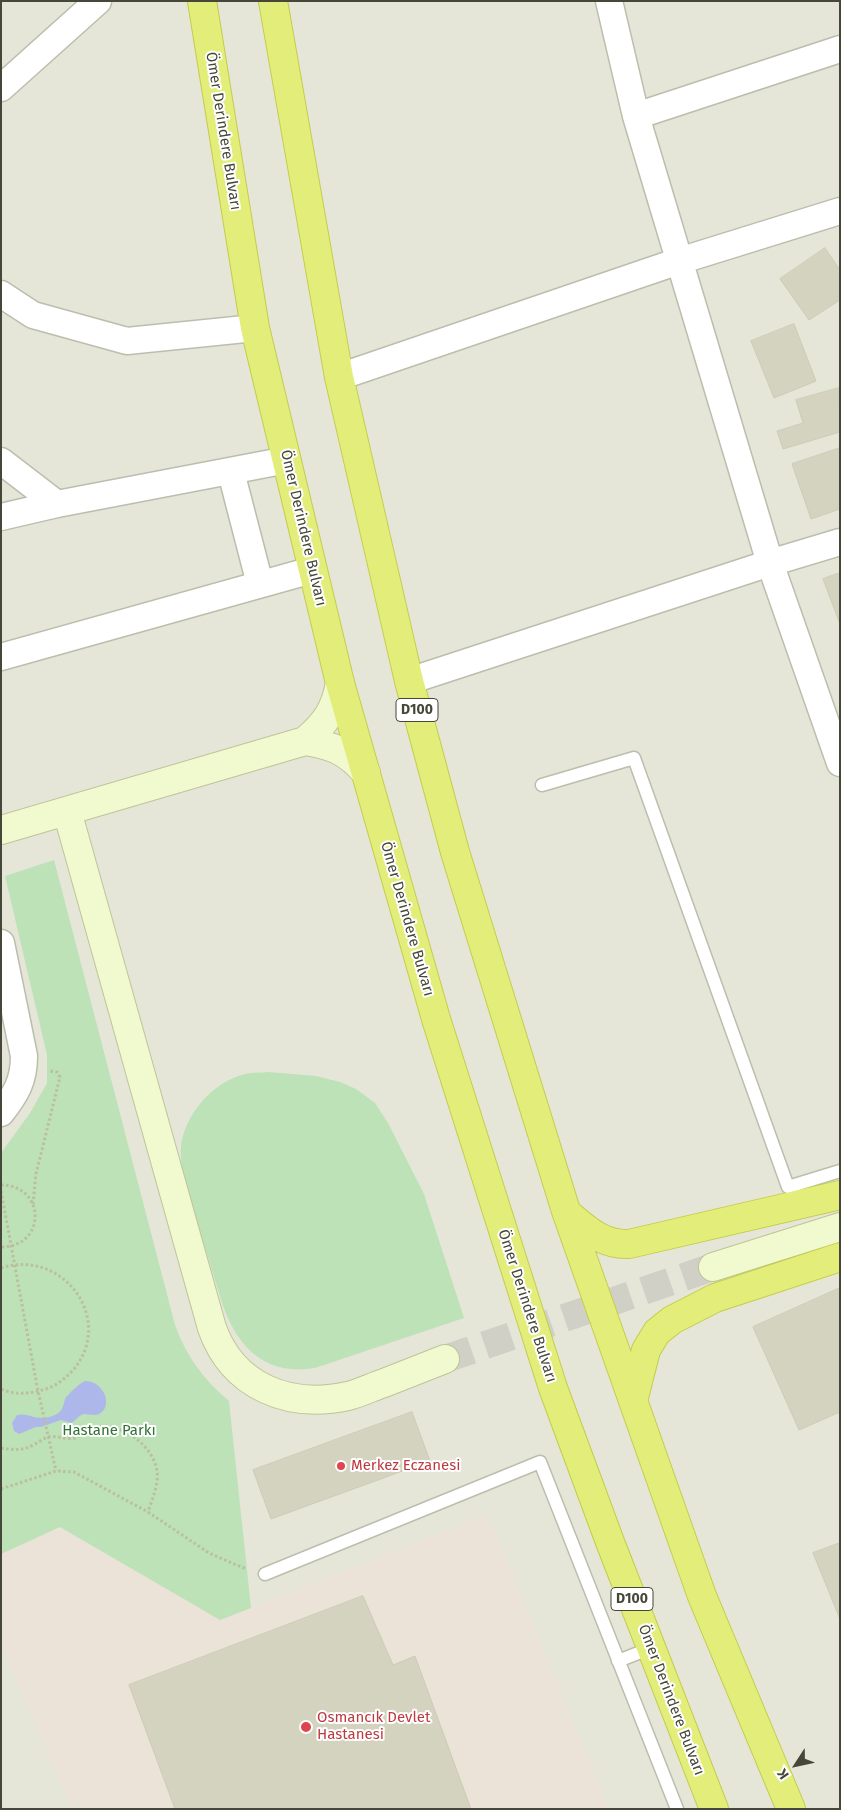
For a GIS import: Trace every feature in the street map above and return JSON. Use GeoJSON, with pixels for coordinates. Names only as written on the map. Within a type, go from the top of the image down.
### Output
{"type":"FeatureCollection","features":[{"type":"Feature","properties":{"kind":"highway","name":"Ömer Derindere Bulvarı"},"geometry":{"type":"LineString","coordinates":[[202,1],[255,328],[340,683],[436,1019],[553,1388],[714,1809]]}},
{"type":"Feature","properties":{"kind":"highway","name":"D100"},"geometry":{"type":"LineString","coordinates":[[273,1],[339,377],[409,681],[455,852],[566,1211],[702,1596],[791,1809]]}},
{"type":"Feature","properties":{"kind":"highway"},"geometry":{"type":"LineString","coordinates":[[566,1211],[600,1239],[618,1245],[840,1195]]}},
{"type":"Feature","properties":{"kind":"highway"},"geometry":{"type":"LineString","coordinates":[[633,1401],[646,1350],[653,1338],[672,1320],[715,1298],[840,1257]]}},
{"type":"Feature","properties":{"kind":"street"},"geometry":{"type":"LineString","coordinates":[[1,88],[98,1]]}},
{"type":"Feature","properties":{"kind":"street"},"geometry":{"type":"LineString","coordinates":[[608,1],[636,116],[770,563],[840,763]]}},
{"type":"Feature","properties":{"kind":"street"},"geometry":{"type":"LineString","coordinates":[[636,116],[840,49]]}},
{"type":"Feature","properties":{"kind":"street"},"geometry":{"type":"LineString","coordinates":[[339,377],[680,262],[840,211]]}},
{"type":"Feature","properties":{"kind":"street"},"geometry":{"type":"LineString","coordinates":[[1,294],[33,315],[127,341],[255,328]]}},
{"type":"Feature","properties":{"kind":"street"},"geometry":{"type":"LineString","coordinates":[[1,517],[57,504],[286,460]]}},
{"type":"Feature","properties":{"kind":"street"},"geometry":{"type":"LineString","coordinates":[[1,462],[57,504]]}},
{"type":"Feature","properties":{"kind":"street"},"geometry":{"type":"LineString","coordinates":[[230,472],[260,584]]}},
{"type":"Feature","properties":{"kind":"street"},"geometry":{"type":"LineString","coordinates":[[409,681],[840,542]]}},
{"type":"Feature","properties":{"kind":"street"},"geometry":{"type":"LineString","coordinates":[[1,657],[312,570]]}},
{"type":"Feature","properties":{"kind":"street"},"geometry":{"type":"LineString","coordinates":[[1,830],[305,741],[329,717],[337,701],[340,683]]}},
{"type":"Feature","properties":{"kind":"street"},"geometry":{"type":"LineString","coordinates":[[305,741],[339,749],[353,758],[366,773]]}},
{"type":"Feature","properties":{"kind":"street"},"geometry":{"type":"LineString","coordinates":[[67,811],[212,1328],[220,1347],[231,1363],[261,1388],[289,1398],[308,1400],[350,1396],[445,1359]]}},
{"type":"Feature","properties":{"kind":"street"},"geometry":{"type":"LineString","coordinates":[[1,943],[24,1056],[24,1067],[19,1086],[14,1097],[1,1113]]}},
{"type":"Feature","properties":{"kind":"street"},"geometry":{"type":"LineString","coordinates":[[713,1267],[840,1227]]}},
{"type":"Feature","properties":{"kind":"lane"},"geometry":{"type":"LineString","coordinates":[[542,785],[634,758],[788,1187],[840,1171]]}},
{"type":"Feature","properties":{"kind":"lane"},"geometry":{"type":"LineString","coordinates":[[265,1574],[540,1462],[677,1809]]}},
{"type":"Feature","properties":{"kind":"lane"},"geometry":{"type":"LineString","coordinates":[[618,1661],[651,1648]]}},
{"type":"Feature","properties":{"kind":"path"},"geometry":{"type":"LineString","coordinates":[[24,1067],[57,1072],[60,1077],[36,1174],[33,1204]]}},
{"type":"Feature","properties":{"kind":"path"},"geometry":{"type":"LineString","coordinates":[[1,1185],[18,1188],[27,1194],[36,1214],[32,1230],[22,1242],[1,1247]]}},
{"type":"Feature","properties":{"kind":"path"},"geometry":{"type":"LineString","coordinates":[[1,1190],[38,1391],[56,1470]]}},
{"type":"Feature","properties":{"kind":"path"},"geometry":{"type":"LineString","coordinates":[[1,1268],[14,1264],[35,1264],[55,1271],[71,1284],[83,1302],[88,1322],[87,1343],[80,1362],[66,1378],[48,1389],[28,1394],[6,1392],[1,1389]]}},
{"type":"Feature","properties":{"kind":"path"},"geometry":{"type":"LineString","coordinates":[[1,1448],[25,1449],[48,1437],[73,1438],[90,1429],[100,1427],[121,1430],[132,1436],[148,1452],[156,1470],[156,1483],[148,1512]]}},
{"type":"Feature","properties":{"kind":"path"},"geometry":{"type":"LineString","coordinates":[[1,1489],[56,1470],[74,1472],[148,1512],[208,1553],[257,1574],[265,1574]]}},
{"type":"Feature","properties":{"kind":"shaded area"},"geometry":{"type":"Polygon","coordinates":[[[1,1],[840,1],[840,1809],[1,1809],[1,1]]]}},
{"type":"Feature","properties":{"kind":"shaded area","name":"Osmancık Devlet Hastanesi"},"geometry":{"type":"Polygon","coordinates":[[[488,1514],[609,1809],[72,1809],[1,1645],[1,1554],[60,1527],[220,1620],[488,1514]]]}},
{"type":"Feature","properties":{"kind":"green space","name":"Hastane Parkı"},"geometry":{"type":"Polygon","coordinates":[[[54,860],[175,1325],[190,1357],[197,1367],[229,1401],[251,1608],[220,1620],[60,1527],[1,1554],[1,1153],[30,1113],[47,1083],[47,1055],[5,876],[54,860]]]}},
{"type":"Feature","properties":{"kind":"green space"},"geometry":{"type":"Polygon","coordinates":[[[268,1072],[316,1076],[340,1082],[356,1089],[375,1103],[388,1123],[424,1194],[464,1318],[315,1368],[282,1368],[257,1356],[246,1347],[237,1335],[223,1306],[184,1180],[181,1145],[184,1133],[195,1111],[212,1092],[233,1078],[248,1073],[268,1072]]]}},
{"type":"Feature","properties":{"kind":"water"},"geometry":{"type":"Polygon","coordinates":[[[85,1381],[97,1385],[104,1393],[106,1406],[102,1412],[95,1415],[84,1414],[71,1423],[61,1420],[19,1434],[14,1431],[12,1423],[17,1415],[22,1414],[43,1418],[55,1415],[61,1410],[68,1395],[85,1381]]]}},
{"type":"Feature","properties":{"kind":"building"},"geometry":{"type":"Polygon","coordinates":[[[825,248],[840,270],[840,300],[809,320],[780,279],[825,248]]]}},
{"type":"Feature","properties":{"kind":"building"},"geometry":{"type":"Polygon","coordinates":[[[794,324],[816,381],[774,398],[751,341],[794,324]]]}},
{"type":"Feature","properties":{"kind":"building"},"geometry":{"type":"Polygon","coordinates":[[[839,388],[840,432],[783,449],[777,431],[803,423],[796,400],[839,388]]]}},
{"type":"Feature","properties":{"kind":"building"},"geometry":{"type":"Polygon","coordinates":[[[840,448],[840,509],[811,519],[792,464],[840,448]]]}},
{"type":"Feature","properties":{"kind":"building"},"geometry":{"type":"Polygon","coordinates":[[[840,573],[840,624],[823,579],[840,573]]]}},
{"type":"Feature","properties":{"kind":"building"},"geometry":{"type":"Polygon","coordinates":[[[840,1288],[840,1412],[799,1430],[753,1327],[840,1288]]]}},
{"type":"Feature","properties":{"kind":"building","name":"Merkez Eczanesi"},"geometry":{"type":"Polygon","coordinates":[[[412,1412],[430,1461],[271,1519],[253,1470],[412,1412]]]}},
{"type":"Feature","properties":{"kind":"building"},"geometry":{"type":"Polygon","coordinates":[[[840,1543],[840,1619],[813,1553],[840,1543]]]}},
{"type":"Feature","properties":{"kind":"building"},"geometry":{"type":"Polygon","coordinates":[[[363,1596],[393,1665],[415,1656],[471,1809],[175,1809],[129,1685],[363,1596]]]}},
{"type":"Feature","properties":{"kind":"tunnel"},"geometry":{"type":"LineString","coordinates":[[445,1359],[713,1267]]}},
{"type":"Feature","properties":{"kind":"place","name":"Merkez Eczanesi"},"geometry":{"type":"Point","coordinates":[341,1466]}},
{"type":"Feature","properties":{"kind":"place","name":"Osmancık Devlet Hastanesi"},"geometry":{"type":"Point","coordinates":[306,1727]}}]}
